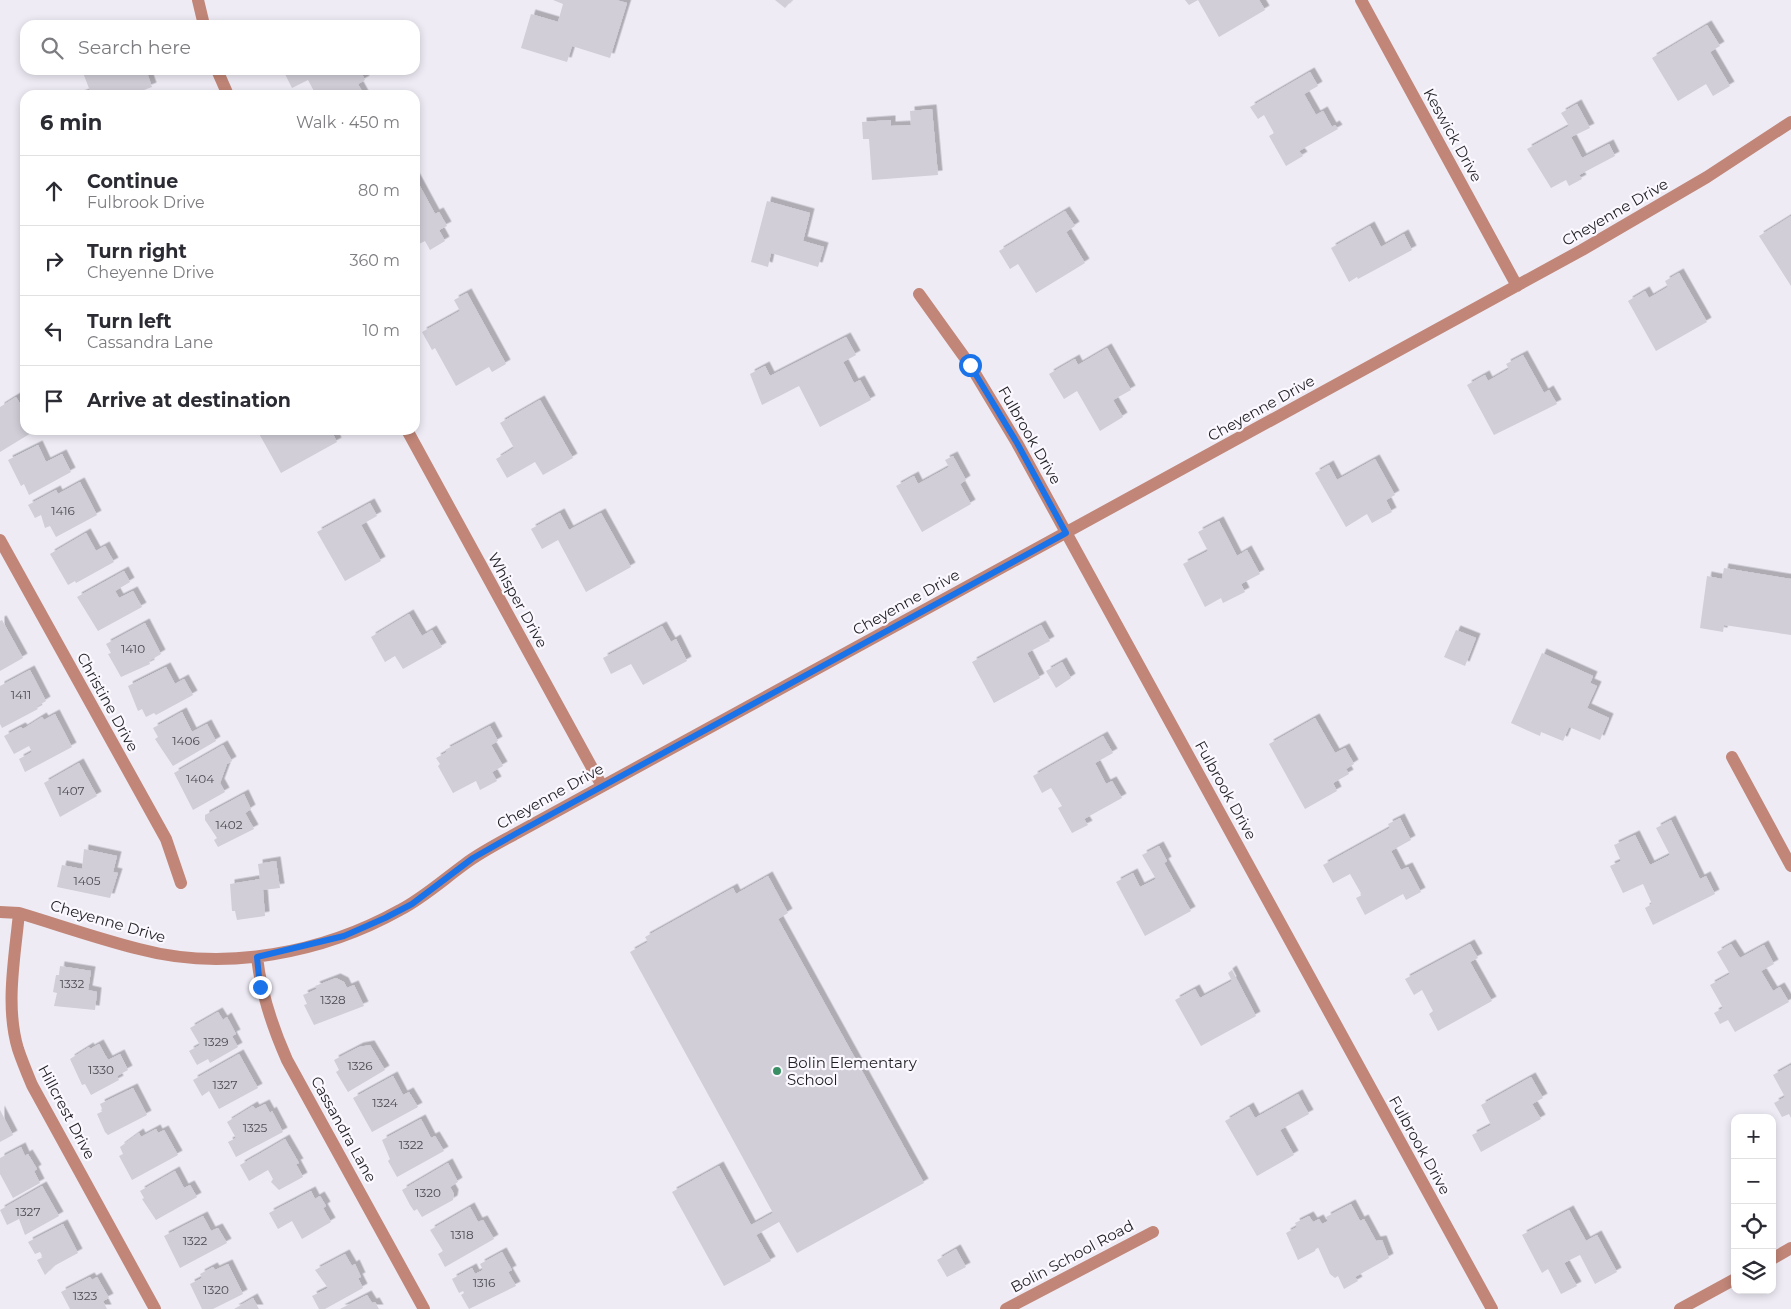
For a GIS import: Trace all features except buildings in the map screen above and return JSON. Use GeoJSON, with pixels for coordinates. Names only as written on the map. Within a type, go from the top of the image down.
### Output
{"type":"FeatureCollection","features":[{"type":"Feature","properties":{"kind":"street"},"geometry":{"type":"LineString","coordinates":[[198,0],[203,20]]}},
{"type":"Feature","properties":{"kind":"street","name":"Keswick Drive"},"geometry":{"type":"LineString","coordinates":[[1361,0],[1517,286]]}},
{"type":"Feature","properties":{"kind":"street"},"geometry":{"type":"LineString","coordinates":[[220,75],[226,90]]}},
{"type":"Feature","properties":{"kind":"street","name":"Cheyenne Drive"},"geometry":{"type":"LineString","coordinates":[[0,912],[19,913],[140,950],[208,959],[257,957],[344,936],[392,914],[421,897],[473,858],[602,786],[1517,286],[1677,195],[1791,122]]}},
{"type":"Feature","properties":{"kind":"street","name":"Fulbrook Drive"},"geometry":{"type":"LineString","coordinates":[[919,294],[946,330],[994,404],[1492,1309]]}},
{"type":"Feature","properties":{"kind":"street","name":"Whisper Drive"},"geometry":{"type":"LineString","coordinates":[[410,435],[602,786]]}},
{"type":"Feature","properties":{"kind":"street","name":"Christine Drive"},"geometry":{"type":"LineString","coordinates":[[0,540],[166,839],[181,883]]}},
{"type":"Feature","properties":{"kind":"street"},"geometry":{"type":"LineString","coordinates":[[1732,757],[1791,866]]}},
{"type":"Feature","properties":{"kind":"street","name":"Hillcrest Drive"},"geometry":{"type":"LineString","coordinates":[[19,913],[12,989],[14,1028],[18,1048],[32,1085],[155,1309]]}},
{"type":"Feature","properties":{"kind":"street","name":"Cassandra Lane"},"geometry":{"type":"LineString","coordinates":[[257,957],[260,987],[273,1028],[287,1060],[424,1309]]}},
{"type":"Feature","properties":{"kind":"street","name":"Bolin School Road"},"geometry":{"type":"LineString","coordinates":[[1006,1309],[1153,1232]]}},
{"type":"Feature","properties":{"kind":"street"},"geometry":{"type":"LineString","coordinates":[[1776,1257],[1791,1248]]}},
{"type":"Feature","properties":{"kind":"street"},"geometry":{"type":"LineString","coordinates":[[1680,1309],[1731,1281]]}},
{"type":"Feature","properties":{"kind":"place","name":"Bolin Elementary School"},"geometry":{"type":"Point","coordinates":[777,1071]}},
{"type":"Feature","properties":{"kind":"route"},"geometry":{"type":"LineString","coordinates":[[260,987],[257,957],[344,936],[412,904],[473,858],[517,833],[1066,533],[1017,443],[970,365]]}}]}
